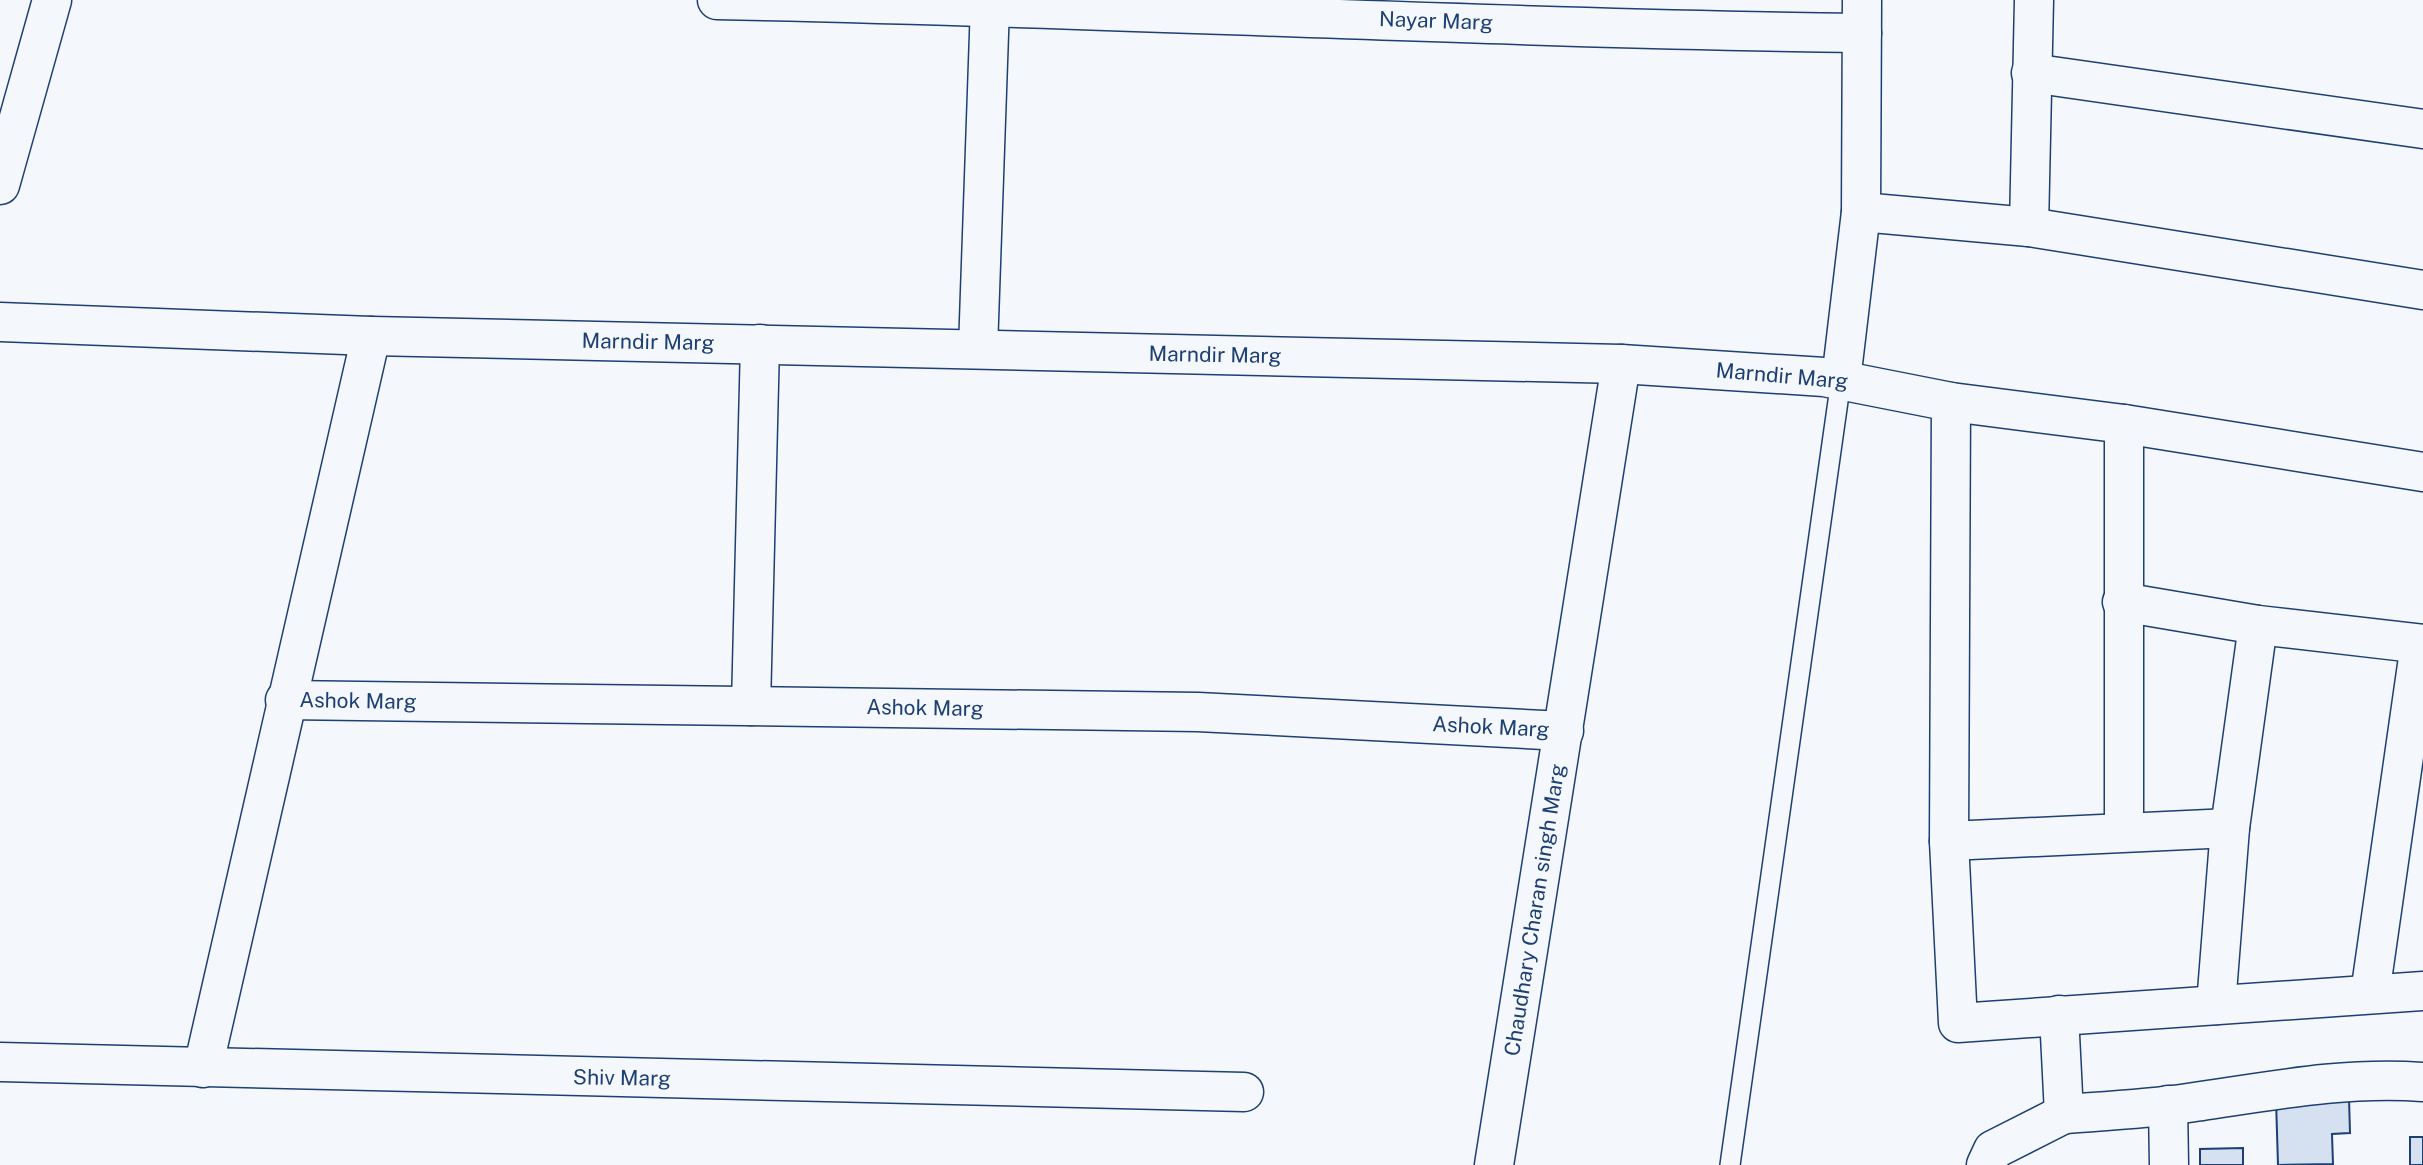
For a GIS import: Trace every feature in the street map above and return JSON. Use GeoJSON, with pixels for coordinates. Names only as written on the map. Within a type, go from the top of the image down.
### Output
{"type":"FeatureCollection","features":[{"type":"Feature","properties":{"kind":"street"},"geometry":{"type":"LineString","coordinates":[[0,185],[52,0]]}},
{"type":"Feature","properties":{"kind":"street","name":"Nayar Marg"},"geometry":{"type":"LineString","coordinates":[[717,0],[1862,16]]}},
{"type":"Feature","properties":{"kind":"street"},"geometry":{"type":"LineString","coordinates":[[2029,227],[2034,0]]}},
{"type":"Feature","properties":{"kind":"street"},"geometry":{"type":"LineString","coordinates":[[978,349],[990,5]]}},
{"type":"Feature","properties":{"kind":"street"},"geometry":{"type":"LineString","coordinates":[[1841,380],[1861,212],[1862,16]]}},
{"type":"Feature","properties":{"kind":"street"},"geometry":{"type":"LineString","coordinates":[[2031,74],[2423,129]]}},
{"type":"Feature","properties":{"kind":"street"},"geometry":{"type":"LineString","coordinates":[[1861,212],[2029,227],[2423,290]]}},
{"type":"Feature","properties":{"kind":"street","name":"Marndir Marg"},"geometry":{"type":"LineString","coordinates":[[0,322],[371,336],[1621,364],[1841,380],[1951,402],[2124,424],[2423,472]]}},
{"type":"Feature","properties":{"kind":"street"},"geometry":{"type":"LineString","coordinates":[[203,1068],[285,700],[371,336]]}},
{"type":"Feature","properties":{"kind":"street"},"geometry":{"type":"LineString","coordinates":[[751,706],[760,344]]}},
{"type":"Feature","properties":{"kind":"street","name":"Chaudhary Charan singh Marg"},"geometry":{"type":"LineString","coordinates":[[1494,1165],[1621,364]]}},
{"type":"Feature","properties":{"kind":"street"},"geometry":{"type":"LineString","coordinates":[[1951,402],[1949,841],[1958,1023],[2423,992]]}},
{"type":"Feature","properties":{"kind":"street"},"geometry":{"type":"LineString","coordinates":[[2124,424],[2124,832]]}},
{"type":"Feature","properties":{"kind":"street"},"geometry":{"type":"LineString","coordinates":[[2122,602],[2258,625],[2421,644],[2370,994]]}},
{"type":"Feature","properties":{"kind":"street"},"geometry":{"type":"LineString","coordinates":[[2216,1005],[2230,828],[2258,625]]}},
{"type":"Feature","properties":{"kind":"street","name":"Ashok Marg"},"geometry":{"type":"LineString","coordinates":[[285,700],[1198,712],[1564,731]]}},
{"type":"Feature","properties":{"kind":"street"},"geometry":{"type":"LineString","coordinates":[[1949,841],[2230,828]]}},
{"type":"Feature","properties":{"kind":"street"},"geometry":{"type":"LineString","coordinates":[[2059,1015],[2064,1114]]}},
{"type":"Feature","properties":{"kind":"street","name":"Shiv Marg"},"geometry":{"type":"LineString","coordinates":[[0,1062],[1244,1092]]}},
{"type":"Feature","properties":{"kind":"street"},"geometry":{"type":"LineString","coordinates":[[1986,1165],[1993,1150],[2064,1114],[2168,1105],[2251,1091],[2383,1079],[2423,1082]]}},
{"type":"Feature","properties":{"kind":"street"},"geometry":{"type":"LineString","coordinates":[[2168,1105],[2169,1165]]}},
{"type":"Feature","properties":{"kind":"lane"},"geometry":{"type":"LineString","coordinates":[[1730,1165],[1841,380]]}},
{"type":"Feature","properties":{"kind":"building"},"geometry":{"type":"Polygon","coordinates":[[[2349,1098],[2350,1133],[2332,1134],[2333,1164],[2278,1165],[2276,1100],[2349,1098]]]}},
{"type":"Feature","properties":{"kind":"building"},"geometry":{"type":"Polygon","coordinates":[[[2410,1137],[2423,1137],[2423,1165],[2410,1165],[2410,1137]]]}},
{"type":"Feature","properties":{"kind":"building"},"geometry":{"type":"Polygon","coordinates":[[[2243,1148],[2243,1165],[2200,1165],[2200,1149],[2243,1148]]]}}]}
